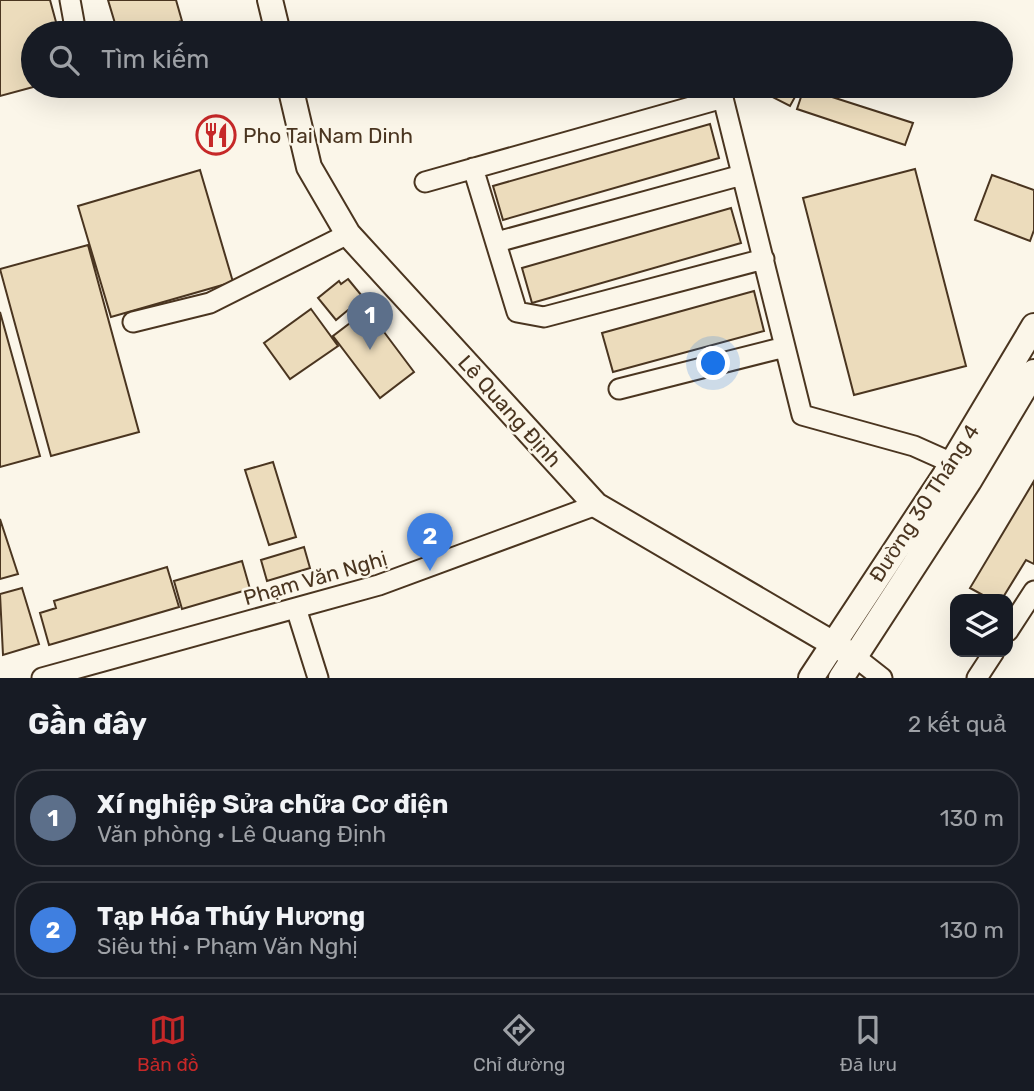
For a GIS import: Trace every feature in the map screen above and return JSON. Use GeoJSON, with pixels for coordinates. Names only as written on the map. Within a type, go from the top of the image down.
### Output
{"type":"FeatureCollection","features":[{"type":"Feature","properties":{"kind":"main road"},"geometry":{"type":"LineString","coordinates":[[270,0],[275,21]]}},
{"type":"Feature","properties":{"kind":"main road","name":"Lê Quang Định"},"geometry":{"type":"LineString","coordinates":[[293,98],[309,167],[348,234],[596,505],[854,656]]}},
{"type":"Feature","properties":{"kind":"main road","name":"Đường 30 Tháng 4"},"geometry":{"type":"LineString","coordinates":[[841,678],[963,468],[1034,326]]}},
{"type":"Feature","properties":{"kind":"main road","name":"Đường 30 Tháng 4"},"geometry":{"type":"LineString","coordinates":[[811,678],[833,642],[1034,373]]}},
{"type":"Feature","properties":{"kind":"street"},"geometry":{"type":"LineString","coordinates":[[70,0],[74,21]]}},
{"type":"Feature","properties":{"kind":"street"},"geometry":{"type":"LineString","coordinates":[[425,182],[723,98],[802,415],[914,446],[963,468]]}},
{"type":"Feature","properties":{"kind":"street"},"geometry":{"type":"LineString","coordinates":[[473,168],[517,312],[544,317],[764,259]]}},
{"type":"Feature","properties":{"kind":"street"},"geometry":{"type":"LineString","coordinates":[[497,242],[743,175]]}},
{"type":"Feature","properties":{"kind":"street"},"geometry":{"type":"LineString","coordinates":[[133,322],[210,303],[348,234]]}},
{"type":"Feature","properties":{"kind":"street"},"geometry":{"type":"LineString","coordinates":[[620,390],[785,346]]}},
{"type":"Feature","properties":{"kind":"street","name":"Phạm Văn Nghị"},"geometry":{"type":"LineString","coordinates":[[42,678],[379,585],[596,505]]}},
{"type":"Feature","properties":{"kind":"street"},"geometry":{"type":"LineString","coordinates":[[1013,624],[1034,592]]}},
{"type":"Feature","properties":{"kind":"street"},"geometry":{"type":"LineString","coordinates":[[296,608],[318,678]]}},
{"type":"Feature","properties":{"kind":"street"},"geometry":{"type":"LineString","coordinates":[[854,656],[882,678]]}},
{"type":"Feature","properties":{"kind":"street"},"geometry":{"type":"LineString","coordinates":[[976,678],[991,657]]}},
{"type":"Feature","properties":{"kind":"building"},"geometry":{"type":"Polygon","coordinates":[[[0,0],[50,0],[56,21],[21,21],[21,90],[0,96],[0,0]]]}},
{"type":"Feature","properties":{"kind":"building"},"geometry":{"type":"Polygon","coordinates":[[[108,0],[176,0],[182,21],[114,21],[108,0]]]}},
{"type":"Feature","properties":{"kind":"building"},"geometry":{"type":"Polygon","coordinates":[[[774,98],[794,98],[790,106],[774,98]]]}},
{"type":"Feature","properties":{"kind":"building"},"geometry":{"type":"Polygon","coordinates":[[[801,98],[835,98],[913,123],[905,145],[797,109],[801,98]]]}},
{"type":"Feature","properties":{"kind":"building"},"geometry":{"type":"Polygon","coordinates":[[[710,124],[719,158],[503,220],[493,186],[710,124]]]}},
{"type":"Feature","properties":{"kind":"building"},"geometry":{"type":"Polygon","coordinates":[[[915,169],[966,366],[854,395],[803,198],[915,169]]]}},
{"type":"Feature","properties":{"kind":"building"},"geometry":{"type":"Polygon","coordinates":[[[200,170],[233,282],[111,317],[78,206],[200,170]]]}},
{"type":"Feature","properties":{"kind":"building"},"geometry":{"type":"Polygon","coordinates":[[[992,175],[1034,190],[1034,230],[1030,241],[975,220],[992,175]]]}},
{"type":"Feature","properties":{"kind":"building"},"geometry":{"type":"Polygon","coordinates":[[[731,208],[741,243],[532,303],[522,268],[731,208]]]}},
{"type":"Feature","properties":{"kind":"building"},"geometry":{"type":"Polygon","coordinates":[[[88,245],[139,432],[51,456],[0,269],[88,245]]]}},
{"type":"Feature","properties":{"kind":"building"},"geometry":{"type":"Polygon","coordinates":[[[348,279],[367,302],[352,314],[348,310],[336,320],[318,298],[339,281],[341,284],[348,279]]]}},
{"type":"Feature","properties":{"kind":"building"},"geometry":{"type":"Polygon","coordinates":[[[754,291],[764,331],[613,372],[602,333],[754,291]]]}},
{"type":"Feature","properties":{"kind":"building"},"geometry":{"type":"Polygon","coordinates":[[[311,309],[338,346],[290,379],[264,343],[311,309]]]}},
{"type":"Feature","properties":{"kind":"building"},"geometry":{"type":"Polygon","coordinates":[[[0,312],[40,456],[0,467],[0,312]]]}},
{"type":"Feature","properties":{"kind":"building"},"geometry":{"type":"Polygon","coordinates":[[[358,317],[368,331],[378,324],[414,372],[380,398],[333,336],[358,317]]]}},
{"type":"Feature","properties":{"kind":"building"},"geometry":{"type":"Polygon","coordinates":[[[273,462],[296,537],[269,545],[245,470],[273,462]]]}},
{"type":"Feature","properties":{"kind":"building"},"geometry":{"type":"Polygon","coordinates":[[[1034,481],[1034,564],[1026,560],[1005,594],[981,594],[970,588],[1034,481]]]}},
{"type":"Feature","properties":{"kind":"building"},"geometry":{"type":"Polygon","coordinates":[[[0,519],[18,574],[0,579],[0,519]]]}},
{"type":"Feature","properties":{"kind":"building"},"geometry":{"type":"Polygon","coordinates":[[[304,547],[310,568],[267,581],[261,560],[304,547]]]}},
{"type":"Feature","properties":{"kind":"building"},"geometry":{"type":"Polygon","coordinates":[[[242,561],[250,589],[182,609],[174,581],[242,561]]]}},
{"type":"Feature","properties":{"kind":"building"},"geometry":{"type":"Polygon","coordinates":[[[167,567],[179,607],[49,645],[40,613],[56,608],[54,601],[167,567]]]}},
{"type":"Feature","properties":{"kind":"building"},"geometry":{"type":"Polygon","coordinates":[[[22,588],[39,644],[3,655],[0,594],[22,588]]]}},
{"type":"Feature","properties":{"kind":"place","name":"Pho Tai Nam Dinh"},"geometry":{"type":"Point","coordinates":[216,135]}},
{"type":"Feature","properties":{"kind":"place","name":"Xí nghiệp Sửa chữa Cơ điện"},"geometry":{"type":"Point","coordinates":[370,350]}},
{"type":"Feature","properties":{"kind":"place","name":"Tạp Hóa Thúy Hương"},"geometry":{"type":"Point","coordinates":[430,571]}}]}
